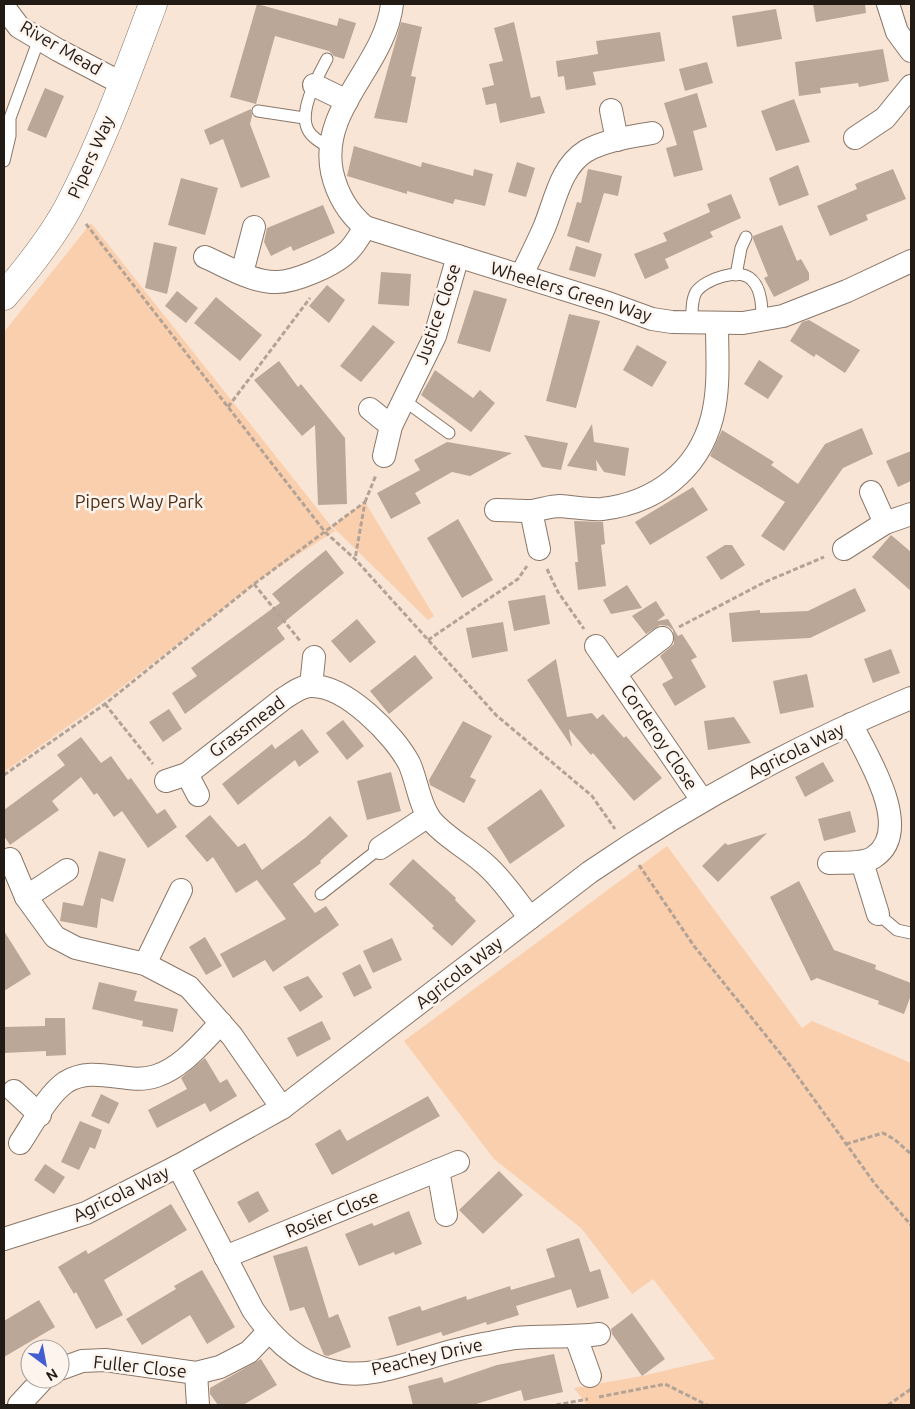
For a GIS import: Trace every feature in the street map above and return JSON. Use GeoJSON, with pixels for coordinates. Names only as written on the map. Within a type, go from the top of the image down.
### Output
{"type":"FeatureCollection","features":[{"type":"Feature","properties":{"kind":"street","name":"Pipers Way"},"geometry":{"type":"LineString","coordinates":[[4,296],[70,205],[124,84],[153,4]]}},
{"type":"Feature","properties":{"kind":"street"},"geometry":{"type":"LineString","coordinates":[[205,257],[242,273],[277,282],[321,268],[346,254],[365,227],[349,210],[336,188],[329,156],[329,147],[336,120],[369,67],[386,30],[392,4]]}},
{"type":"Feature","properties":{"kind":"street"},"geometry":{"type":"LineString","coordinates":[[888,4],[897,32],[911,51]]}},
{"type":"Feature","properties":{"kind":"street","name":"River Mead"},"geometry":{"type":"LineString","coordinates":[[4,8],[19,27],[124,84]]}},
{"type":"Feature","properties":{"kind":"street"},"geometry":{"type":"LineString","coordinates":[[314,85],[347,101]]}},
{"type":"Feature","properties":{"kind":"street"},"geometry":{"type":"LineString","coordinates":[[855,138],[885,118],[911,86]]}},
{"type":"Feature","properties":{"kind":"street"},"geometry":{"type":"LineString","coordinates":[[611,110],[617,140]]}},
{"type":"Feature","properties":{"kind":"street"},"geometry":{"type":"LineString","coordinates":[[521,276],[545,226],[566,170],[585,151],[617,140],[652,133]]}},
{"type":"Feature","properties":{"kind":"street"},"geometry":{"type":"LineString","coordinates":[[242,273],[254,226]]}},
{"type":"Feature","properties":{"kind":"street","name":"Wheelers Green Way"},"geometry":{"type":"LineString","coordinates":[[365,227],[608,302],[652,319],[692,323],[717,324],[762,321],[803,310],[911,261]]}},
{"type":"Feature","properties":{"kind":"street","name":"Justice Close"},"geometry":{"type":"LineString","coordinates":[[384,456],[391,426],[405,401],[434,336],[458,256]]}},
{"type":"Feature","properties":{"kind":"street"},"geometry":{"type":"LineString","coordinates":[[496,510],[531,511],[558,506],[599,509],[616,507],[646,497],[665,488],[677,478],[697,453],[712,419],[717,369],[717,324]]}},
{"type":"Feature","properties":{"kind":"street"},"geometry":{"type":"LineString","coordinates":[[370,409],[391,426]]}},
{"type":"Feature","properties":{"kind":"street"},"geometry":{"type":"LineString","coordinates":[[871,492],[885,523]]}},
{"type":"Feature","properties":{"kind":"street"},"geometry":{"type":"LineString","coordinates":[[531,511],[538,549]]}},
{"type":"Feature","properties":{"kind":"street"},"geometry":{"type":"LineString","coordinates":[[844,549],[885,523],[911,514]]}},
{"type":"Feature","properties":{"kind":"street","name":"Corderoy Close"},"geometry":{"type":"LineString","coordinates":[[616,674],[662,638]]}},
{"type":"Feature","properties":{"kind":"street","name":"Corderoy Close"},"geometry":{"type":"LineString","coordinates":[[596,646],[702,800]]}},
{"type":"Feature","properties":{"kind":"street"},"geometry":{"type":"LineString","coordinates":[[314,657],[311,686],[334,693],[360,706],[386,732],[409,764],[428,816],[437,827],[488,866],[530,918]]}},
{"type":"Feature","properties":{"kind":"street","name":"Grassmead"},"geometry":{"type":"LineString","coordinates":[[177,778],[283,699],[300,689],[311,686]]}},
{"type":"Feature","properties":{"kind":"street","name":"Agricola Way"},"geometry":{"type":"LineString","coordinates":[[4,1240],[86,1213],[178,1166],[282,1108],[626,847],[702,800],[851,724],[911,698]]}},
{"type":"Feature","properties":{"kind":"street"},"geometry":{"type":"LineString","coordinates":[[829,863],[862,862],[875,857],[884,846],[889,834],[891,820],[884,790],[851,724]]}},
{"type":"Feature","properties":{"kind":"street"},"geometry":{"type":"LineString","coordinates":[[177,778],[198,796]]}},
{"type":"Feature","properties":{"kind":"street"},"geometry":{"type":"LineString","coordinates":[[380,848],[428,816]]}},
{"type":"Feature","properties":{"kind":"street"},"geometry":{"type":"LineString","coordinates":[[10,859],[26,898],[54,937],[76,948],[146,964],[189,986],[221,1023],[282,1108]]}},
{"type":"Feature","properties":{"kind":"street"},"geometry":{"type":"LineString","coordinates":[[862,862],[878,914]]}},
{"type":"Feature","properties":{"kind":"street"},"geometry":{"type":"LineString","coordinates":[[26,898],[67,870]]}},
{"type":"Feature","properties":{"kind":"street"},"geometry":{"type":"LineString","coordinates":[[146,964],[181,890]]}},
{"type":"Feature","properties":{"kind":"street"},"geometry":{"type":"LineString","coordinates":[[20,1143],[58,1088],[68,1081],[92,1074],[144,1078],[168,1070],[194,1050],[221,1023]]}},
{"type":"Feature","properties":{"kind":"street"},"geometry":{"type":"LineString","coordinates":[[14,1091],[40,1115]]}},
{"type":"Feature","properties":{"kind":"street","name":"Peachey Drive"},"geometry":{"type":"LineString","coordinates":[[178,1166],[253,1310],[268,1332],[301,1358],[325,1371],[374,1372],[467,1347],[516,1338],[576,1337],[599,1334]]}},
{"type":"Feature","properties":{"kind":"street","name":"Rosier Close"},"geometry":{"type":"LineString","coordinates":[[226,1257],[448,1166],[446,1215]]}},
{"type":"Feature","properties":{"kind":"street","name":"Fuller Close"},"geometry":{"type":"LineString","coordinates":[[70,1365],[82,1361],[105,1360],[196,1373],[220,1366],[249,1352],[268,1332]]}},
{"type":"Feature","properties":{"kind":"street"},"geometry":{"type":"LineString","coordinates":[[576,1337],[590,1376]]}},
{"type":"Feature","properties":{"kind":"street"},"geometry":{"type":"LineString","coordinates":[[196,1373],[198,1405]]}},
{"type":"Feature","properties":{"kind":"street"},"geometry":{"type":"LineString","coordinates":[[19,1405],[34,1389]]}},
{"type":"Feature","properties":{"kind":"lane"},"geometry":{"type":"LineString","coordinates":[[4,161],[10,136],[10,118],[39,39]]}},
{"type":"Feature","properties":{"kind":"lane"},"geometry":{"type":"LineString","coordinates":[[327,59],[314,85],[304,118],[308,131],[329,147]]}},
{"type":"Feature","properties":{"kind":"lane"},"geometry":{"type":"LineString","coordinates":[[258,111],[304,118]]}},
{"type":"Feature","properties":{"kind":"lane"},"geometry":{"type":"LineString","coordinates":[[736,275],[741,248],[746,237]]}},
{"type":"Feature","properties":{"kind":"lane"},"geometry":{"type":"LineString","coordinates":[[692,323],[693,300],[697,290],[712,281],[736,275],[746,276],[752,280],[758,289],[762,321]]}},
{"type":"Feature","properties":{"kind":"lane"},"geometry":{"type":"LineString","coordinates":[[405,401],[449,433]]}},
{"type":"Feature","properties":{"kind":"lane"},"geometry":{"type":"LineString","coordinates":[[321,894],[380,848]]}},
{"type":"Feature","properties":{"kind":"lane"},"geometry":{"type":"LineString","coordinates":[[878,914],[898,930],[911,933]]}},
{"type":"Feature","properties":{"kind":"path"},"geometry":{"type":"LineString","coordinates":[[86,223],[325,532],[355,559],[496,715],[592,796],[609,819]]}},
{"type":"Feature","properties":{"kind":"path"},"geometry":{"type":"LineString","coordinates":[[228,407],[322,282],[321,268]]}},
{"type":"Feature","properties":{"kind":"path"},"geometry":{"type":"LineString","coordinates":[[355,559],[365,502],[384,456]]}},
{"type":"Feature","properties":{"kind":"path"},"geometry":{"type":"LineString","coordinates":[[4,775],[105,704],[254,584],[365,502]]}},
{"type":"Feature","properties":{"kind":"path"},"geometry":{"type":"LineString","coordinates":[[428,640],[518,579],[538,549]]}},
{"type":"Feature","properties":{"kind":"path"},"geometry":{"type":"LineString","coordinates":[[538,549],[558,592],[596,646]]}},
{"type":"Feature","properties":{"kind":"path"},"geometry":{"type":"LineString","coordinates":[[662,638],[692,619],[765,582],[844,549]]}},
{"type":"Feature","properties":{"kind":"path"},"geometry":{"type":"LineString","coordinates":[[254,584],[314,657]]}},
{"type":"Feature","properties":{"kind":"path"},"geometry":{"type":"LineString","coordinates":[[105,704],[177,778]]}},
{"type":"Feature","properties":{"kind":"path"},"geometry":{"type":"LineString","coordinates":[[639,866],[694,946],[788,1063],[876,1184],[911,1225]]}},
{"type":"Feature","properties":{"kind":"path"},"geometry":{"type":"LineString","coordinates":[[846,1144],[883,1133],[894,1139],[911,1154]]}},
{"type":"Feature","properties":{"kind":"path"},"geometry":{"type":"LineString","coordinates":[[556,1405],[665,1384],[707,1405]]}},
{"type":"Feature","properties":{"kind":"path"},"geometry":{"type":"LineString","coordinates":[[888,1405],[911,1389]]}},
{"type":"Feature","properties":{"kind":"green space","name":"Pipers Way Park"},"geometry":{"type":"Polygon","coordinates":[[[91,223],[335,531],[263,577],[113,694],[4,772],[4,332],[91,223]]]}},
{"type":"Feature","properties":{"kind":"green space"},"geometry":{"type":"Polygon","coordinates":[[[365,502],[434,616],[428,620],[332,526],[365,502]]]}},
{"type":"Feature","properties":{"kind":"green space"},"geometry":{"type":"Polygon","coordinates":[[[667,846],[802,1028],[812,1021],[911,1063],[911,1405],[587,1405],[574,1388],[642,1376],[715,1359],[653,1279],[632,1294],[581,1228],[494,1159],[404,1041],[667,846]]]}},
{"type":"Feature","properties":{"kind":"building"},"geometry":{"type":"Polygon","coordinates":[[[257,4],[337,26],[339,18],[356,23],[344,59],[334,56],[329,51],[275,36],[256,104],[230,97],[257,4]]]}},
{"type":"Feature","properties":{"kind":"building"},"geometry":{"type":"Polygon","coordinates":[[[813,4],[865,4],[866,13],[816,22],[813,4]]]}},
{"type":"Feature","properties":{"kind":"building"},"geometry":{"type":"Polygon","coordinates":[[[776,9],[782,39],[737,47],[732,16],[776,9]]]}},
{"type":"Feature","properties":{"kind":"building"},"geometry":{"type":"Polygon","coordinates":[[[401,22],[422,27],[411,76],[416,77],[407,123],[374,118],[401,22]]]}},
{"type":"Feature","properties":{"kind":"building"},"geometry":{"type":"Polygon","coordinates":[[[514,22],[531,98],[540,96],[545,113],[500,123],[496,103],[486,105],[482,88],[494,85],[489,64],[503,61],[494,28],[514,22]]]}},
{"type":"Feature","properties":{"kind":"building"},"geometry":{"type":"Polygon","coordinates":[[[660,32],[665,61],[593,72],[596,85],[566,90],[564,76],[558,77],[556,61],[598,54],[596,41],[660,32]]]}},
{"type":"Feature","properties":{"kind":"building"},"geometry":{"type":"Polygon","coordinates":[[[883,49],[889,81],[859,87],[858,83],[820,88],[821,93],[799,96],[795,62],[883,49]]]}},
{"type":"Feature","properties":{"kind":"building"},"geometry":{"type":"Polygon","coordinates":[[[707,62],[713,83],[685,91],[679,69],[707,62]]]}},
{"type":"Feature","properties":{"kind":"building"},"geometry":{"type":"Polygon","coordinates":[[[45,88],[64,96],[46,138],[27,130],[45,88]]]}},
{"type":"Feature","properties":{"kind":"building"},"geometry":{"type":"Polygon","coordinates":[[[697,93],[707,127],[693,131],[703,170],[674,177],[666,148],[677,145],[664,103],[697,93]]]}},
{"type":"Feature","properties":{"kind":"building"},"geometry":{"type":"Polygon","coordinates":[[[794,99],[810,142],[776,151],[761,111],[794,99]]]}},
{"type":"Feature","properties":{"kind":"building"},"geometry":{"type":"Polygon","coordinates":[[[251,109],[250,124],[270,177],[241,188],[223,139],[210,145],[204,130],[251,109]]]}},
{"type":"Feature","properties":{"kind":"building"},"geometry":{"type":"Polygon","coordinates":[[[354,146],[421,167],[422,162],[473,176],[474,169],[493,174],[485,206],[455,199],[453,204],[407,191],[407,194],[347,176],[354,146]]]}},
{"type":"Feature","properties":{"kind":"building"},"geometry":{"type":"Polygon","coordinates":[[[517,162],[535,168],[526,197],[508,192],[517,162]]]}},
{"type":"Feature","properties":{"kind":"building"},"geometry":{"type":"Polygon","coordinates":[[[798,165],[809,195],[779,206],[769,178],[798,165]]]}},
{"type":"Feature","properties":{"kind":"building"},"geometry":{"type":"Polygon","coordinates":[[[588,169],[622,176],[618,196],[604,193],[589,243],[567,236],[577,202],[581,203],[588,169]]]}},
{"type":"Feature","properties":{"kind":"building"},"geometry":{"type":"Polygon","coordinates":[[[893,169],[906,199],[866,215],[868,220],[830,236],[817,206],[857,189],[855,184],[893,169]]]}},
{"type":"Feature","properties":{"kind":"building"},"geometry":{"type":"Polygon","coordinates":[[[181,178],[218,188],[205,235],[168,225],[181,178]]]}},
{"type":"Feature","properties":{"kind":"building"},"geometry":{"type":"Polygon","coordinates":[[[731,194],[741,218],[710,232],[713,237],[665,259],[669,268],[645,279],[634,254],[667,241],[663,233],[710,212],[707,204],[731,194]]]}},
{"type":"Feature","properties":{"kind":"building"},"geometry":{"type":"Polygon","coordinates":[[[323,205],[335,233],[293,251],[291,246],[271,256],[264,242],[267,228],[323,205]]]}},
{"type":"Feature","properties":{"kind":"building"},"geometry":{"type":"Polygon","coordinates":[[[782,225],[797,261],[801,259],[809,273],[809,280],[774,297],[764,278],[768,276],[753,236],[782,225]]]}},
{"type":"Feature","properties":{"kind":"building"},"geometry":{"type":"Polygon","coordinates":[[[154,242],[177,247],[167,294],[145,288],[154,242]]]}},
{"type":"Feature","properties":{"kind":"building"},"geometry":{"type":"Polygon","coordinates":[[[576,246],[602,254],[595,277],[569,270],[576,246]]]}},
{"type":"Feature","properties":{"kind":"building"},"geometry":{"type":"Polygon","coordinates":[[[381,272],[411,274],[409,306],[378,304],[381,272]]]}},
{"type":"Feature","properties":{"kind":"building"},"geometry":{"type":"Polygon","coordinates":[[[327,285],[345,300],[329,323],[309,306],[327,285]]]}},
{"type":"Feature","properties":{"kind":"building"},"geometry":{"type":"Polygon","coordinates":[[[474,290],[507,299],[490,352],[457,343],[474,290]]]}},
{"type":"Feature","properties":{"kind":"building"},"geometry":{"type":"Polygon","coordinates":[[[177,291],[198,308],[186,323],[165,306],[177,291]]]}},
{"type":"Feature","properties":{"kind":"building"},"geometry":{"type":"Polygon","coordinates":[[[216,297],[262,335],[240,361],[194,323],[216,297]]]}},
{"type":"Feature","properties":{"kind":"building"},"geometry":{"type":"Polygon","coordinates":[[[569,314],[600,321],[576,408],[546,401],[569,314]]]}},
{"type":"Feature","properties":{"kind":"building"},"geometry":{"type":"Polygon","coordinates":[[[809,320],[860,350],[845,373],[816,354],[814,357],[790,341],[802,322],[809,320]]]}},
{"type":"Feature","properties":{"kind":"building"},"geometry":{"type":"Polygon","coordinates":[[[373,325],[395,342],[361,382],[340,366],[373,325]]]}},
{"type":"Feature","properties":{"kind":"building"},"geometry":{"type":"Polygon","coordinates":[[[637,345],[667,362],[652,387],[623,370],[637,345]]]}},
{"type":"Feature","properties":{"kind":"building"},"geometry":{"type":"Polygon","coordinates":[[[759,360],[783,376],[768,399],[744,384],[759,360]]]}},
{"type":"Feature","properties":{"kind":"building"},"geometry":{"type":"Polygon","coordinates":[[[279,361],[298,387],[301,384],[345,438],[347,504],[318,505],[315,425],[302,436],[254,380],[279,361]]]}},
{"type":"Feature","properties":{"kind":"building"},"geometry":{"type":"Polygon","coordinates":[[[435,370],[473,398],[480,390],[495,403],[471,432],[421,395],[435,370]]]}},
{"type":"Feature","properties":{"kind":"building"},"geometry":{"type":"Polygon","coordinates":[[[592,424],[594,442],[629,448],[625,476],[604,472],[596,460],[597,471],[567,466],[592,424]]]}},
{"type":"Feature","properties":{"kind":"building"},"geometry":{"type":"Polygon","coordinates":[[[862,428],[873,454],[843,468],[784,551],[761,536],[785,502],[710,456],[722,430],[774,462],[771,465],[798,484],[825,444],[862,428]]]}},
{"type":"Feature","properties":{"kind":"building"},"geometry":{"type":"Polygon","coordinates":[[[524,435],[568,443],[561,470],[542,467],[524,435]]]}},
{"type":"Feature","properties":{"kind":"building"},"geometry":{"type":"Polygon","coordinates":[[[447,442],[512,453],[470,476],[452,472],[415,493],[421,503],[391,519],[377,493],[420,470],[414,460],[447,442]]]}},
{"type":"Feature","properties":{"kind":"building"},"geometry":{"type":"Polygon","coordinates":[[[911,451],[911,481],[898,487],[886,461],[911,451]]]}},
{"type":"Feature","properties":{"kind":"building"},"geometry":{"type":"Polygon","coordinates":[[[693,487],[708,510],[650,545],[635,522],[693,487]]]}},
{"type":"Feature","properties":{"kind":"building"},"geometry":{"type":"Polygon","coordinates":[[[458,519],[493,580],[462,598],[427,538],[458,519]]]}},
{"type":"Feature","properties":{"kind":"building"},"geometry":{"type":"Polygon","coordinates":[[[574,521],[603,522],[605,544],[601,545],[606,586],[578,590],[575,562],[578,562],[574,521]]]}},
{"type":"Feature","properties":{"kind":"building"},"geometry":{"type":"Polygon","coordinates":[[[891,535],[911,552],[911,591],[872,557],[891,535]]]}},
{"type":"Feature","properties":{"kind":"building"},"geometry":{"type":"Polygon","coordinates":[[[725,545],[732,545],[745,565],[721,580],[706,557],[725,545]]]}},
{"type":"Feature","properties":{"kind":"building"},"geometry":{"type":"Polygon","coordinates":[[[326,550],[344,573],[277,628],[285,639],[185,714],[172,693],[197,676],[191,668],[280,603],[272,594],[326,550]]]}},
{"type":"Feature","properties":{"kind":"building"},"geometry":{"type":"Polygon","coordinates":[[[627,585],[642,608],[611,614],[603,600],[627,585]]]}},
{"type":"Feature","properties":{"kind":"building"},"geometry":{"type":"Polygon","coordinates":[[[855,588],[866,611],[810,638],[732,642],[729,613],[760,610],[760,613],[808,611],[855,588]]]}},
{"type":"Feature","properties":{"kind":"building"},"geometry":{"type":"Polygon","coordinates":[[[545,595],[550,624],[514,631],[508,601],[545,595]]]}},
{"type":"Feature","properties":{"kind":"building"},"geometry":{"type":"Polygon","coordinates":[[[656,601],[665,615],[657,621],[668,619],[678,636],[682,634],[697,657],[691,660],[706,687],[675,706],[662,684],[673,678],[660,656],[674,644],[673,630],[668,626],[660,625],[646,634],[632,616],[656,601]]]}},
{"type":"Feature","properties":{"kind":"building"},"geometry":{"type":"Polygon","coordinates":[[[357,619],[376,642],[350,663],[331,641],[357,619]]]}},
{"type":"Feature","properties":{"kind":"building"},"geometry":{"type":"Polygon","coordinates":[[[503,622],[508,651],[472,658],[466,628],[503,622]]]}},
{"type":"Feature","properties":{"kind":"building"},"geometry":{"type":"Polygon","coordinates":[[[891,649],[900,673],[873,683],[864,659],[891,649]]]}},
{"type":"Feature","properties":{"kind":"building"},"geometry":{"type":"Polygon","coordinates":[[[415,655],[433,678],[389,714],[370,691],[415,655]]]}},
{"type":"Feature","properties":{"kind":"building"},"geometry":{"type":"Polygon","coordinates":[[[556,659],[567,717],[592,713],[597,719],[603,714],[624,738],[626,736],[662,778],[634,801],[593,753],[591,755],[569,729],[572,747],[527,680],[556,659]]]}},
{"type":"Feature","properties":{"kind":"building"},"geometry":{"type":"Polygon","coordinates":[[[807,674],[814,707],[780,714],[773,681],[807,674]]]}},
{"type":"Feature","properties":{"kind":"building"},"geometry":{"type":"Polygon","coordinates":[[[169,709],[182,729],[163,742],[149,722],[169,709]]]}},
{"type":"Feature","properties":{"kind":"building"},"geometry":{"type":"Polygon","coordinates":[[[734,717],[751,743],[708,750],[704,721],[734,717]]]}},
{"type":"Feature","properties":{"kind":"building"},"geometry":{"type":"Polygon","coordinates":[[[343,720],[364,746],[347,760],[326,733],[343,720]]]}},
{"type":"Feature","properties":{"kind":"building"},"geometry":{"type":"Polygon","coordinates":[[[463,721],[492,736],[470,777],[476,780],[464,803],[430,785],[429,780],[463,721]]]}},
{"type":"Feature","properties":{"kind":"building"},"geometry":{"type":"Polygon","coordinates":[[[302,729],[319,752],[299,767],[295,760],[238,805],[222,784],[272,744],[275,749],[302,729]]]}},
{"type":"Feature","properties":{"kind":"building"},"geometry":{"type":"Polygon","coordinates":[[[81,737],[101,763],[111,756],[128,780],[131,778],[157,814],[165,809],[177,827],[148,848],[122,811],[114,817],[97,793],[94,795],[81,777],[52,801],[59,810],[10,845],[4,836],[4,810],[65,765],[57,755],[81,737]]]}},
{"type":"Feature","properties":{"kind":"building"},"geometry":{"type":"Polygon","coordinates":[[[823,762],[834,781],[805,797],[795,777],[823,762]]]}},
{"type":"Feature","properties":{"kind":"building"},"geometry":{"type":"Polygon","coordinates":[[[391,772],[401,811],[367,820],[357,781],[391,772]]]}},
{"type":"Feature","properties":{"kind":"building"},"geometry":{"type":"Polygon","coordinates":[[[541,789],[565,826],[510,864],[487,828],[541,789]]]}},
{"type":"Feature","properties":{"kind":"building"},"geometry":{"type":"Polygon","coordinates":[[[850,811],[856,832],[824,841],[818,819],[850,811]]]}},
{"type":"Feature","properties":{"kind":"building"},"geometry":{"type":"Polygon","coordinates":[[[210,815],[238,847],[245,843],[262,870],[305,838],[330,816],[348,836],[320,861],[321,863],[293,884],[315,913],[326,906],[339,925],[273,972],[265,960],[233,978],[220,954],[286,919],[257,880],[236,893],[213,857],[207,862],[185,836],[210,815]]]}},
{"type":"Feature","properties":{"kind":"building"},"geometry":{"type":"Polygon","coordinates":[[[767,833],[718,882],[702,866],[725,843],[728,845],[767,833]]]}},
{"type":"Feature","properties":{"kind":"building"},"geometry":{"type":"Polygon","coordinates":[[[99,851],[126,859],[113,902],[101,898],[97,928],[60,921],[63,902],[83,906],[99,851]]]}},
{"type":"Feature","properties":{"kind":"building"},"geometry":{"type":"Polygon","coordinates":[[[413,859],[456,898],[455,900],[476,921],[452,946],[432,928],[434,926],[389,884],[413,859]]]}},
{"type":"Feature","properties":{"kind":"building"},"geometry":{"type":"Polygon","coordinates":[[[799,881],[834,950],[876,965],[875,969],[911,983],[911,995],[904,1014],[878,1004],[879,1001],[817,978],[811,981],[770,897],[799,881]]]}},
{"type":"Feature","properties":{"kind":"building"},"geometry":{"type":"Polygon","coordinates":[[[4,931],[31,974],[4,991],[4,931]]]}},
{"type":"Feature","properties":{"kind":"building"},"geometry":{"type":"Polygon","coordinates":[[[205,937],[222,966],[206,975],[189,947],[205,937]]]}},
{"type":"Feature","properties":{"kind":"building"},"geometry":{"type":"Polygon","coordinates":[[[392,938],[402,960],[373,973],[363,951],[392,938]]]}},
{"type":"Feature","properties":{"kind":"building"},"geometry":{"type":"Polygon","coordinates":[[[360,964],[372,988],[354,997],[342,973],[360,964]]]}},
{"type":"Feature","properties":{"kind":"building"},"geometry":{"type":"Polygon","coordinates":[[[308,976],[323,997],[300,1012],[283,987],[308,976]]]}},
{"type":"Feature","properties":{"kind":"building"},"geometry":{"type":"Polygon","coordinates":[[[99,982],[137,991],[134,1001],[178,1009],[173,1032],[142,1026],[143,1021],[92,1009],[99,982]]]}},
{"type":"Feature","properties":{"kind":"building"},"geometry":{"type":"Polygon","coordinates":[[[45,1018],[65,1018],[66,1055],[46,1056],[46,1051],[4,1053],[4,1027],[45,1026],[45,1018]]]}},
{"type":"Feature","properties":{"kind":"building"},"geometry":{"type":"Polygon","coordinates":[[[322,1021],[331,1039],[297,1057],[287,1038],[322,1021]]]}},
{"type":"Feature","properties":{"kind":"building"},"geometry":{"type":"Polygon","coordinates":[[[205,1058],[220,1083],[227,1079],[237,1096],[210,1112],[205,1103],[157,1128],[148,1110],[187,1089],[181,1078],[205,1058]]]}},
{"type":"Feature","properties":{"kind":"building"},"geometry":{"type":"Polygon","coordinates":[[[101,1094],[119,1103],[109,1124],[91,1116],[101,1094]]]}},
{"type":"Feature","properties":{"kind":"building"},"geometry":{"type":"Polygon","coordinates":[[[428,1096],[440,1116],[332,1175],[315,1144],[340,1129],[347,1141],[428,1096]]]}},
{"type":"Feature","properties":{"kind":"building"},"geometry":{"type":"Polygon","coordinates":[[[80,1121],[102,1130],[95,1149],[90,1147],[79,1170],[61,1162],[80,1121]]]}},
{"type":"Feature","properties":{"kind":"building"},"geometry":{"type":"Polygon","coordinates":[[[45,1164],[65,1177],[54,1194],[34,1180],[45,1164]]]}},
{"type":"Feature","properties":{"kind":"building"},"geometry":{"type":"Polygon","coordinates":[[[499,1171],[523,1195],[483,1234],[459,1210],[499,1171]]]}},
{"type":"Feature","properties":{"kind":"building"},"geometry":{"type":"Polygon","coordinates":[[[258,1191],[269,1211],[249,1223],[237,1202],[258,1191]]]}},
{"type":"Feature","properties":{"kind":"building"},"geometry":{"type":"Polygon","coordinates":[[[171,1204],[187,1230],[104,1280],[123,1315],[96,1329],[76,1292],[74,1294],[58,1267],[86,1250],[88,1254],[171,1204]]]}},
{"type":"Feature","properties":{"kind":"building"},"geometry":{"type":"Polygon","coordinates":[[[409,1211],[422,1244],[395,1255],[394,1252],[359,1266],[345,1234],[372,1223],[374,1226],[409,1211]]]}},
{"type":"Feature","properties":{"kind":"building"},"geometry":{"type":"Polygon","coordinates":[[[579,1238],[590,1272],[600,1269],[609,1298],[577,1308],[571,1289],[516,1306],[519,1315],[487,1325],[486,1322],[443,1336],[441,1332],[397,1346],[388,1317],[420,1306],[422,1311],[466,1296],[467,1300],[510,1286],[511,1290],[555,1277],[546,1249],[579,1238]]]}},
{"type":"Feature","properties":{"kind":"building"},"geometry":{"type":"Polygon","coordinates":[[[307,1246],[329,1318],[338,1314],[351,1347],[328,1356],[324,1355],[304,1307],[290,1311],[273,1256],[307,1246]]]}},
{"type":"Feature","properties":{"kind":"building"},"geometry":{"type":"Polygon","coordinates":[[[202,1270],[235,1327],[207,1344],[190,1315],[142,1345],[126,1319],[176,1289],[174,1286],[202,1270]]]}},
{"type":"Feature","properties":{"kind":"building"},"geometry":{"type":"Polygon","coordinates":[[[39,1300],[55,1327],[35,1339],[20,1339],[20,1348],[4,1357],[4,1321],[39,1300]]]}},
{"type":"Feature","properties":{"kind":"building"},"geometry":{"type":"Polygon","coordinates":[[[632,1313],[665,1359],[642,1376],[612,1334],[611,1329],[632,1313]]]}},
{"type":"Feature","properties":{"kind":"building"},"geometry":{"type":"Polygon","coordinates":[[[554,1354],[563,1392],[524,1401],[521,1390],[473,1405],[413,1405],[408,1386],[442,1377],[444,1383],[497,1365],[554,1354]]]}},
{"type":"Feature","properties":{"kind":"building"},"geometry":{"type":"Polygon","coordinates":[[[261,1359],[277,1385],[243,1405],[218,1405],[210,1394],[210,1388],[261,1359]]]}}]}
